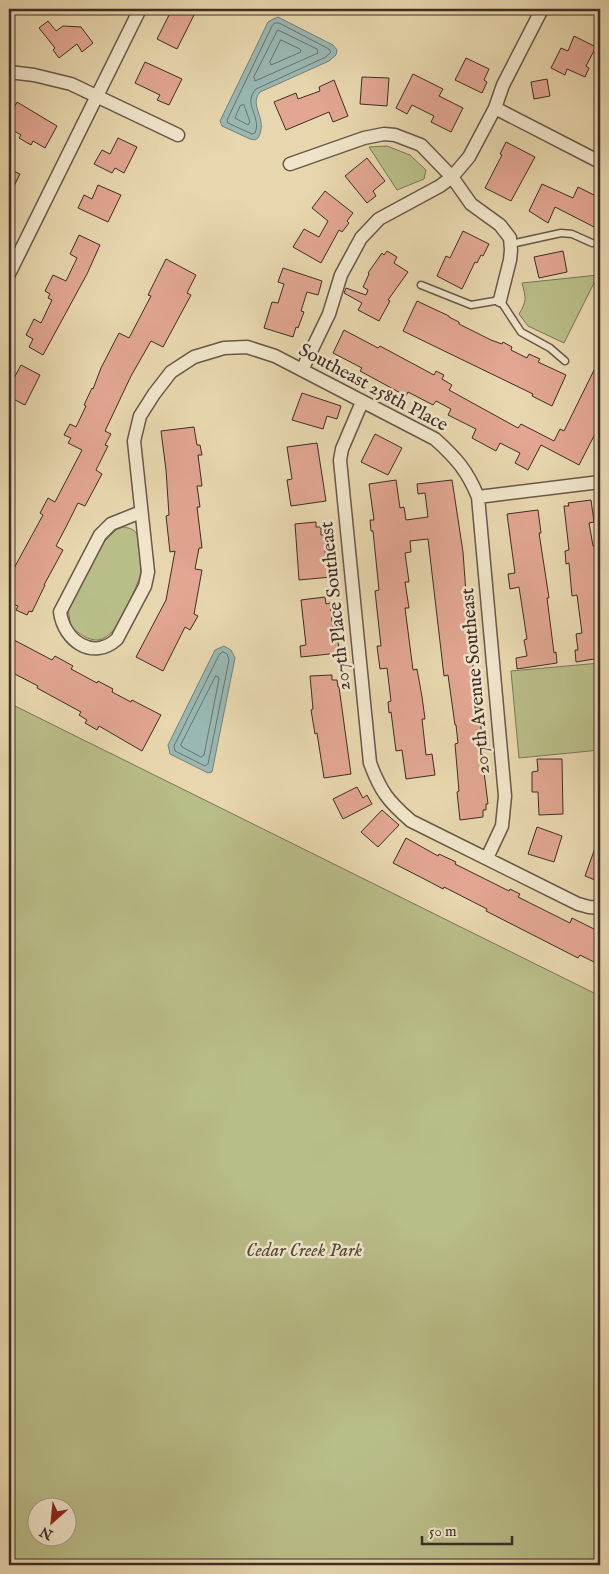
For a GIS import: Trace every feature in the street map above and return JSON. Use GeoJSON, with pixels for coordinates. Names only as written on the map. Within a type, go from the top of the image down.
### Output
{"type":"FeatureCollection","features":[{"type":"Feature","properties":{"kind":"street"},"geometry":{"type":"LineString","coordinates":[[9,274],[140,9]]}},
{"type":"Feature","properties":{"kind":"street"},"geometry":{"type":"LineString","coordinates":[[302,370],[329,314],[341,275],[361,238],[379,219],[440,186],[452,177],[469,157],[495,108],[504,85],[542,9]]}},
{"type":"Feature","properties":{"kind":"street"},"geometry":{"type":"LineString","coordinates":[[9,72],[34,75],[71,84],[178,135]]}},
{"type":"Feature","properties":{"kind":"street"},"geometry":{"type":"LineString","coordinates":[[495,108],[600,162]]}},
{"type":"Feature","properties":{"kind":"street"},"geometry":{"type":"LineString","coordinates":[[290,164],[364,138],[384,134],[395,135],[422,145],[452,177],[471,204],[503,229],[510,238],[510,260],[500,300]]}},
{"type":"Feature","properties":{"kind":"street","name":"Southeast 258th Place"},"geometry":{"type":"LineString","coordinates":[[142,512],[111,524],[100,535],[60,612],[65,630],[84,647],[93,649],[112,644],[117,639],[146,586],[148,572],[142,512],[134,442],[140,416],[171,372],[194,357],[224,348],[247,347],[275,356],[435,439],[455,457],[470,478],[478,496]]}},
{"type":"Feature","properties":{"kind":"street","name":"207th Place Southeast"},"geometry":{"type":"LineString","coordinates":[[362,402],[342,449],[340,460],[370,763],[378,784],[392,804],[411,821],[578,904],[600,908]]}},
{"type":"Feature","properties":{"kind":"street"},"geometry":{"type":"LineString","coordinates":[[478,496],[600,482]]}},
{"type":"Feature","properties":{"kind":"street","name":"207th Avenue Southeast"},"geometry":{"type":"LineString","coordinates":[[478,496],[505,796],[502,826],[487,858]]}},
{"type":"Feature","properties":{"kind":"lane"},"geometry":{"type":"LineString","coordinates":[[510,244],[561,233],[572,234],[592,243]]}},
{"type":"Feature","properties":{"kind":"lane"},"geometry":{"type":"LineString","coordinates":[[421,285],[471,305],[500,300],[521,332],[550,348],[565,361]]}},
{"type":"Feature","properties":{"kind":"green space"},"geometry":{"type":"Polygon","coordinates":[[[387,146],[410,155],[426,170],[424,179],[397,190],[369,147],[387,146]]]}},
{"type":"Feature","properties":{"kind":"green space"},"geometry":{"type":"Polygon","coordinates":[[[598,275],[564,343],[528,326],[519,314],[525,299],[522,283],[598,275]]]}},
{"type":"Feature","properties":{"kind":"green space"},"geometry":{"type":"Polygon","coordinates":[[[124,527],[136,532],[139,537],[141,554],[140,576],[128,605],[112,632],[101,639],[91,639],[71,627],[68,610],[103,543],[117,529],[124,527]]]}},
{"type":"Feature","properties":{"kind":"green space"},"geometry":{"type":"Polygon","coordinates":[[[600,663],[600,750],[519,758],[511,671],[600,663]]]}},
{"type":"Feature","properties":{"kind":"green space","name":"Cedar Creek Park"},"geometry":{"type":"Polygon","coordinates":[[[9,703],[600,996],[600,1565],[9,1565],[9,703]]]}},
{"type":"Feature","properties":{"kind":"water"},"geometry":{"type":"Polygon","coordinates":[[[278,17],[333,45],[337,50],[336,55],[329,61],[260,92],[256,102],[261,131],[258,138],[255,140],[250,139],[222,126],[220,121],[268,22],[278,17]]]}},
{"type":"Feature","properties":{"kind":"water"},"geometry":{"type":"Polygon","coordinates":[[[224,646],[231,650],[235,658],[212,772],[208,773],[170,754],[168,745],[215,650],[224,646]]]}},
{"type":"Feature","properties":{"kind":"building"},"geometry":{"type":"Polygon","coordinates":[[[172,9],[197,9],[177,49],[157,39],[172,9]]]}},
{"type":"Feature","properties":{"kind":"building"},"geometry":{"type":"Polygon","coordinates":[[[48,21],[56,31],[63,26],[81,27],[93,43],[82,52],[77,44],[59,58],[53,50],[55,48],[39,28],[48,21]]]}},
{"type":"Feature","properties":{"kind":"building"},"geometry":{"type":"Polygon","coordinates":[[[574,36],[596,47],[586,66],[589,68],[585,77],[567,69],[565,75],[551,68],[561,48],[568,51],[574,36]]]}},
{"type":"Feature","properties":{"kind":"building"},"geometry":{"type":"Polygon","coordinates":[[[466,58],[489,69],[484,80],[487,82],[482,93],[455,80],[466,58]]]}},
{"type":"Feature","properties":{"kind":"building"},"geometry":{"type":"Polygon","coordinates":[[[145,62],[182,79],[169,105],[157,100],[160,95],[135,83],[145,62]]]}},
{"type":"Feature","properties":{"kind":"building"},"geometry":{"type":"Polygon","coordinates":[[[413,74],[443,89],[439,96],[463,108],[451,132],[431,122],[434,116],[412,105],[407,114],[396,108],[413,74]]]}},
{"type":"Feature","properties":{"kind":"building"},"geometry":{"type":"Polygon","coordinates":[[[362,77],[389,78],[387,106],[360,104],[362,77]]]}},
{"type":"Feature","properties":{"kind":"building"},"geometry":{"type":"Polygon","coordinates":[[[547,79],[550,96],[534,99],[531,82],[547,79]]]}},
{"type":"Feature","properties":{"kind":"building"},"geometry":{"type":"Polygon","coordinates":[[[334,80],[348,116],[333,122],[329,112],[286,130],[274,102],[296,93],[298,99],[320,91],[319,87],[334,80]]]}},
{"type":"Feature","properties":{"kind":"building"},"geometry":{"type":"Polygon","coordinates":[[[17,102],[57,126],[45,148],[33,141],[31,145],[19,138],[21,135],[9,128],[14,120],[9,117],[17,102]]]}},
{"type":"Feature","properties":{"kind":"building"},"geometry":{"type":"Polygon","coordinates":[[[118,138],[137,147],[124,173],[115,168],[112,173],[94,164],[102,150],[110,154],[118,138]]]}},
{"type":"Feature","properties":{"kind":"building"},"geometry":{"type":"Polygon","coordinates":[[[506,142],[535,157],[511,201],[485,188],[502,155],[500,154],[506,142]]]}},
{"type":"Feature","properties":{"kind":"building"},"geometry":{"type":"Polygon","coordinates":[[[367,158],[385,181],[373,191],[376,196],[367,203],[345,176],[367,158]]]}},
{"type":"Feature","properties":{"kind":"building"},"geometry":{"type":"Polygon","coordinates":[[[9,169],[20,174],[9,196],[9,169]]]}},
{"type":"Feature","properties":{"kind":"building"},"geometry":{"type":"Polygon","coordinates":[[[542,184],[573,198],[578,187],[600,198],[600,230],[555,207],[548,223],[529,211],[542,184]]]}},
{"type":"Feature","properties":{"kind":"building"},"geometry":{"type":"Polygon","coordinates":[[[98,185],[121,195],[108,222],[78,208],[84,195],[92,199],[98,185]]]}},
{"type":"Feature","properties":{"kind":"building"},"geometry":{"type":"Polygon","coordinates":[[[325,191],[353,213],[347,221],[349,223],[342,232],[339,230],[321,263],[293,247],[304,229],[319,237],[328,221],[312,208],[325,191]]]}},
{"type":"Feature","properties":{"kind":"building"},"geometry":{"type":"Polygon","coordinates":[[[463,231],[489,244],[483,256],[481,255],[477,263],[475,262],[462,289],[437,276],[446,256],[450,258],[463,231]]]}},
{"type":"Feature","properties":{"kind":"building"},"geometry":{"type":"Polygon","coordinates":[[[79,235],[100,245],[87,274],[43,355],[29,347],[33,339],[26,335],[34,319],[41,323],[52,300],[48,298],[50,294],[45,291],[53,275],[66,281],[77,258],[70,254],[79,235]]]}},
{"type":"Feature","properties":{"kind":"building"},"geometry":{"type":"Polygon","coordinates":[[[387,251],[397,257],[394,263],[408,272],[388,300],[390,301],[379,321],[358,310],[362,303],[344,293],[346,288],[366,295],[368,290],[363,287],[368,273],[382,253],[384,255],[387,251]]]}},
{"type":"Feature","properties":{"kind":"building"},"geometry":{"type":"Polygon","coordinates":[[[563,251],[567,272],[539,278],[534,257],[563,251]]]}},
{"type":"Feature","properties":{"kind":"building"},"geometry":{"type":"Polygon","coordinates":[[[166,259],[196,275],[187,293],[191,295],[163,347],[151,341],[131,376],[105,431],[111,434],[105,445],[108,446],[96,470],[102,474],[85,506],[78,503],[56,546],[63,550],[32,612],[29,611],[27,615],[16,610],[18,606],[9,602],[9,592],[12,584],[9,582],[9,568],[13,570],[43,515],[40,513],[48,498],[55,502],[82,450],[68,443],[71,438],[64,435],[70,424],[76,427],[86,406],[84,405],[119,333],[129,338],[151,296],[148,295],[166,259]]]}},
{"type":"Feature","properties":{"kind":"building"},"geometry":{"type":"Polygon","coordinates":[[[283,268],[322,281],[318,295],[307,292],[301,311],[304,312],[293,337],[264,328],[272,302],[278,303],[284,284],[278,282],[283,268]]]}},
{"type":"Feature","properties":{"kind":"building"},"geometry":{"type":"Polygon","coordinates":[[[417,301],[449,316],[459,322],[459,324],[491,340],[502,344],[503,342],[512,347],[511,350],[527,358],[529,354],[540,359],[538,362],[566,375],[552,406],[532,396],[533,394],[403,331],[417,301]]]}},
{"type":"Feature","properties":{"kind":"building"},"geometry":{"type":"Polygon","coordinates":[[[344,330],[378,348],[380,346],[434,375],[436,371],[444,375],[442,379],[452,385],[449,390],[518,428],[521,424],[554,441],[560,429],[564,431],[600,358],[600,430],[597,435],[595,434],[579,465],[541,445],[528,470],[515,463],[520,453],[500,443],[496,451],[472,438],[476,429],[448,415],[451,409],[436,401],[433,405],[408,392],[406,396],[360,371],[362,368],[333,353],[344,330]]]}},
{"type":"Feature","properties":{"kind":"building"},"geometry":{"type":"Polygon","coordinates":[[[21,365],[40,375],[25,405],[9,397],[9,381],[12,382],[21,365]]]}},
{"type":"Feature","properties":{"kind":"building"},"geometry":{"type":"Polygon","coordinates":[[[302,393],[341,406],[337,419],[327,416],[323,429],[292,420],[302,393]]]}},
{"type":"Feature","properties":{"kind":"building"},"geometry":{"type":"Polygon","coordinates":[[[194,427],[197,445],[200,445],[202,455],[198,455],[202,486],[197,486],[200,507],[197,507],[202,548],[199,548],[195,569],[202,570],[194,614],[198,616],[190,630],[185,627],[163,671],[136,657],[166,600],[175,551],[170,552],[166,516],[169,515],[166,470],[161,431],[194,427]]]}},
{"type":"Feature","properties":{"kind":"building"},"geometry":{"type":"Polygon","coordinates":[[[375,434],[402,448],[388,475],[361,462],[375,434]]]}},
{"type":"Feature","properties":{"kind":"building"},"geometry":{"type":"Polygon","coordinates":[[[317,443],[326,501],[291,506],[287,480],[292,479],[287,447],[317,443]]]}},
{"type":"Feature","properties":{"kind":"building"},"geometry":{"type":"Polygon","coordinates":[[[396,480],[400,508],[404,507],[406,520],[428,517],[425,493],[418,494],[417,484],[452,480],[463,552],[467,607],[472,634],[470,634],[474,677],[476,687],[478,687],[488,804],[486,804],[486,810],[483,810],[483,817],[460,820],[457,792],[459,791],[455,744],[458,743],[456,725],[448,675],[444,676],[428,539],[410,541],[411,552],[405,553],[409,582],[405,582],[409,608],[405,608],[413,670],[417,669],[422,697],[425,719],[422,719],[426,755],[432,754],[435,775],[406,779],[402,750],[396,751],[391,712],[389,713],[388,702],[391,701],[387,668],[380,669],[377,646],[381,646],[375,591],[379,590],[373,531],[371,531],[370,520],[374,520],[369,484],[396,480]]]}},
{"type":"Feature","properties":{"kind":"building"},"geometry":{"type":"Polygon","coordinates":[[[591,500],[594,522],[589,523],[593,546],[600,545],[600,658],[576,662],[575,650],[578,650],[576,634],[582,633],[577,595],[572,596],[569,563],[566,564],[565,551],[569,550],[564,506],[569,506],[568,503],[591,500]]]}},
{"type":"Feature","properties":{"kind":"building"},"geometry":{"type":"Polygon","coordinates":[[[538,510],[541,533],[539,533],[549,598],[547,598],[557,663],[517,669],[516,658],[527,656],[524,640],[527,639],[519,587],[510,589],[508,574],[515,573],[507,514],[538,510]]]}},
{"type":"Feature","properties":{"kind":"building"},"geometry":{"type":"Polygon","coordinates":[[[316,522],[316,527],[321,527],[321,535],[324,535],[326,565],[330,565],[331,577],[299,580],[295,524],[316,522]]]}},
{"type":"Feature","properties":{"kind":"building"},"geometry":{"type":"Polygon","coordinates":[[[325,597],[326,604],[330,603],[334,641],[338,640],[339,653],[301,657],[300,646],[306,645],[301,600],[325,597]]]}},
{"type":"Feature","properties":{"kind":"building"},"geometry":{"type":"Polygon","coordinates":[[[14,640],[52,660],[55,656],[73,666],[71,669],[113,689],[112,692],[161,715],[142,751],[99,726],[97,730],[85,723],[87,720],[79,715],[81,712],[9,671],[9,650],[14,640]]]}},
{"type":"Feature","properties":{"kind":"building"},"geometry":{"type":"Polygon","coordinates":[[[332,675],[332,680],[337,680],[339,687],[351,774],[324,778],[317,733],[315,734],[311,710],[313,709],[310,676],[332,675]]]}},
{"type":"Feature","properties":{"kind":"building"},"geometry":{"type":"Polygon","coordinates":[[[537,759],[562,759],[563,814],[539,815],[538,792],[532,792],[532,772],[538,771],[537,759]]]}},
{"type":"Feature","properties":{"kind":"building"},"geometry":{"type":"Polygon","coordinates":[[[357,787],[363,798],[367,795],[372,804],[343,819],[333,799],[357,787]]]}},
{"type":"Feature","properties":{"kind":"building"},"geometry":{"type":"Polygon","coordinates":[[[382,810],[399,825],[378,847],[361,832],[382,810]]]}},
{"type":"Feature","properties":{"kind":"building"},"geometry":{"type":"Polygon","coordinates":[[[537,827],[562,836],[554,862],[528,854],[537,827]]]}},
{"type":"Feature","properties":{"kind":"building"},"geometry":{"type":"Polygon","coordinates":[[[600,837],[600,882],[585,876],[600,837]]]}},
{"type":"Feature","properties":{"kind":"building"},"geometry":{"type":"Polygon","coordinates":[[[406,838],[438,856],[439,854],[456,862],[455,864],[509,891],[510,889],[520,894],[518,897],[570,923],[572,918],[600,932],[600,965],[580,955],[578,958],[486,911],[487,909],[393,863],[406,838]]]}}]}
